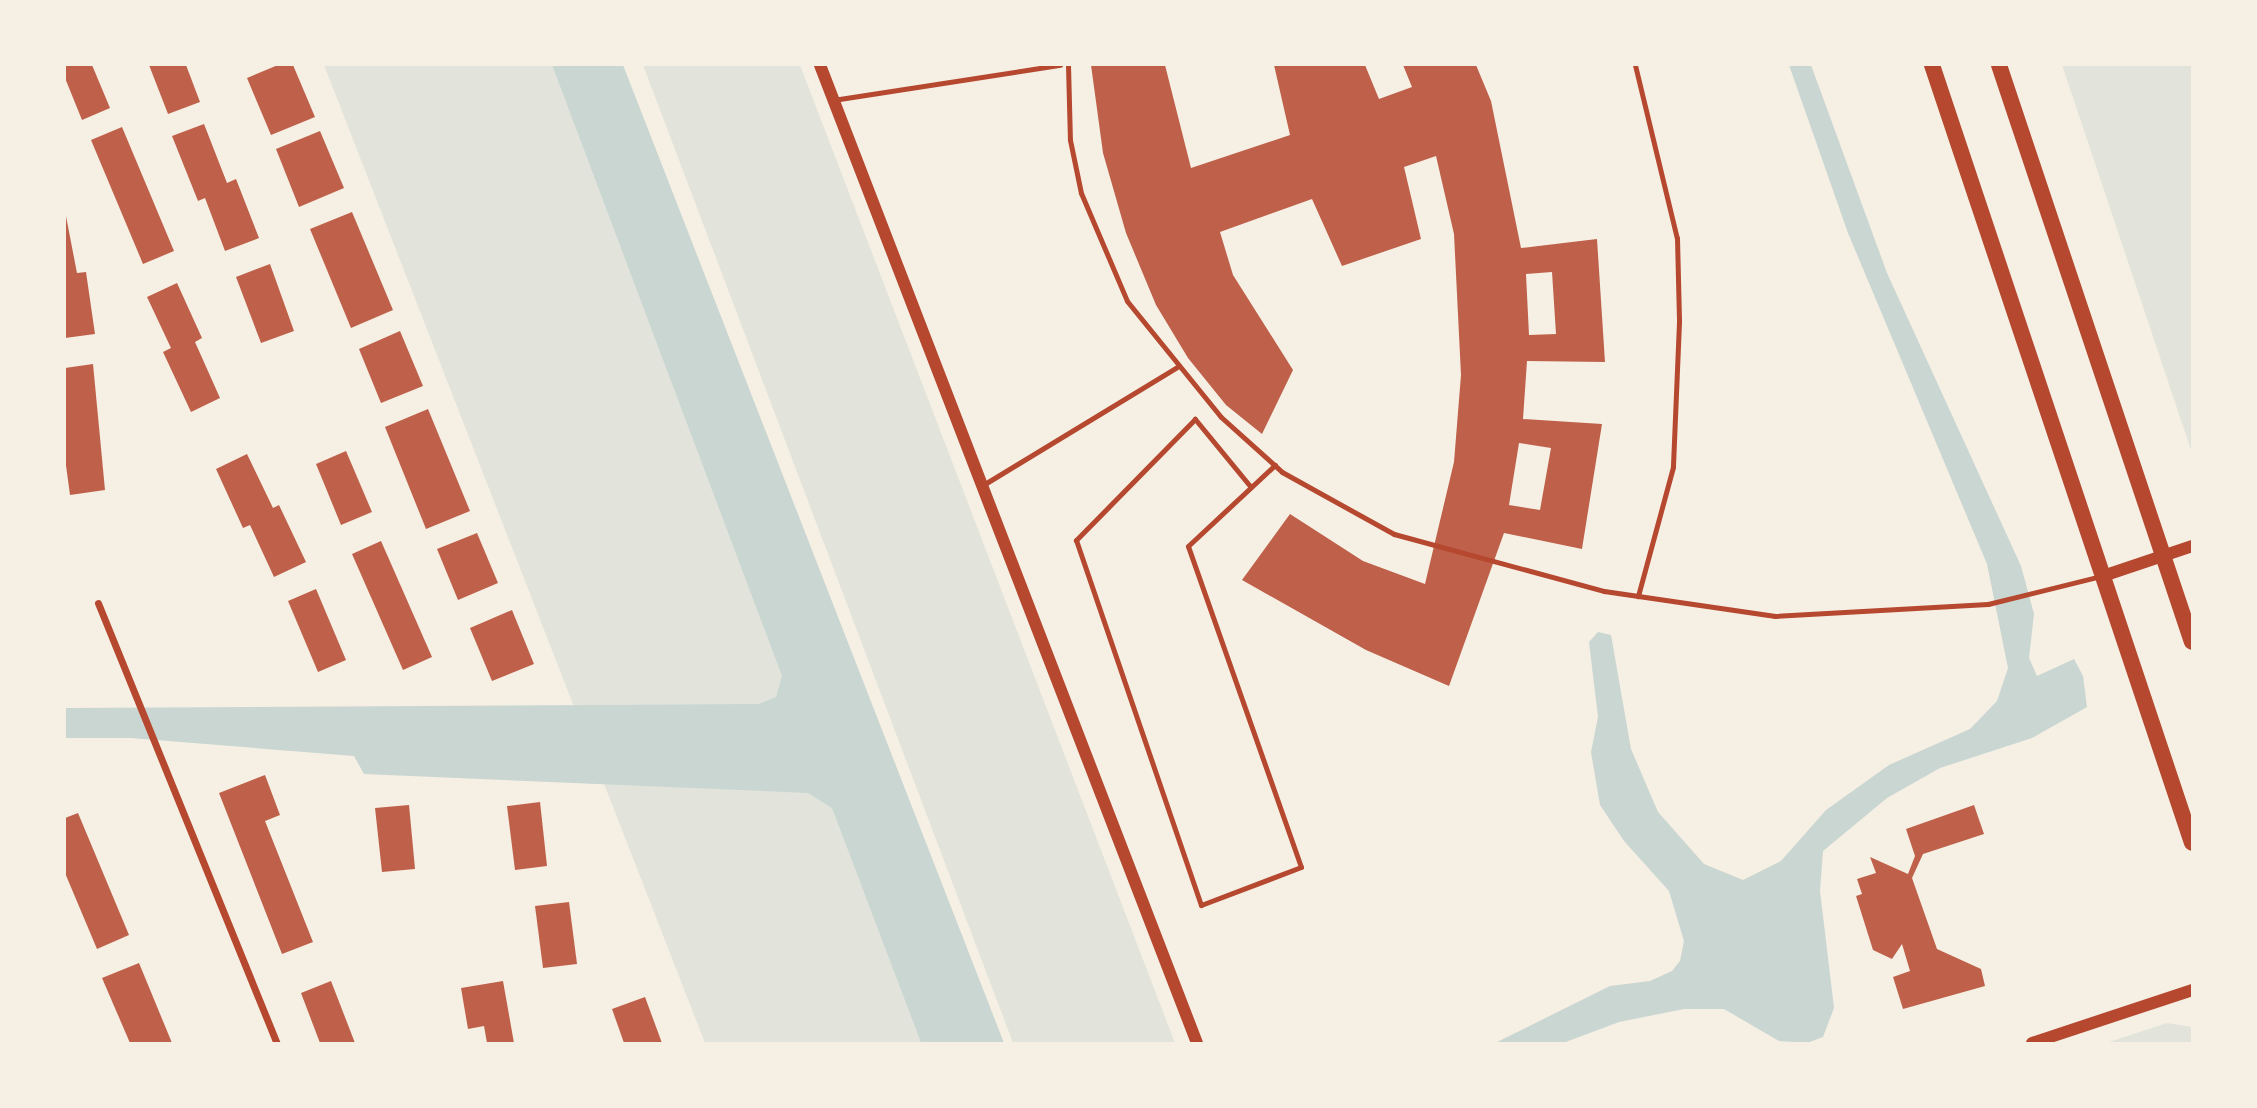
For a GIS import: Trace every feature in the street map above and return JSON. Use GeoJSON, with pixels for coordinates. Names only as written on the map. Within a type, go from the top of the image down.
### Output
{"type":"FeatureCollection","features":[{"type":"Feature","properties":{"kind":"main road"},"geometry":{"type":"LineString","coordinates":[[1932,65],[2106,575],[2192,843]]}},
{"type":"Feature","properties":{"kind":"main road"},"geometry":{"type":"LineString","coordinates":[[1999,65],[2192,642]]}},
{"type":"Feature","properties":{"kind":"street"},"geometry":{"type":"LineString","coordinates":[[820,65],[980,487],[1197,1043]]}},
{"type":"Feature","properties":{"kind":"street"},"geometry":{"type":"LineString","coordinates":[[2106,575],[2192,546]]}},
{"type":"Feature","properties":{"kind":"street"},"geometry":{"type":"LineString","coordinates":[[98,603],[132,695],[277,1043]]}},
{"type":"Feature","properties":{"kind":"street"},"geometry":{"type":"LineString","coordinates":[[2032,1043],[2192,990]]}},
{"type":"Feature","properties":{"kind":"lane"},"geometry":{"type":"LineString","coordinates":[[833,100],[1060,65]]}},
{"type":"Feature","properties":{"kind":"lane"},"geometry":{"type":"LineString","coordinates":[[1068,65],[1070,139],[1081,193],[1127,301],[1177,367],[1221,417],[1275,465],[1394,534],[1604,591],[1775,616],[1988,604],[2039,595],[2106,575]]}},
{"type":"Feature","properties":{"kind":"lane"},"geometry":{"type":"LineString","coordinates":[[1635,65],[1677,238],[1679,322],[1673,467],[1638,596]]}},
{"type":"Feature","properties":{"kind":"lane"},"geometry":{"type":"LineString","coordinates":[[980,487],[1177,367]]}},
{"type":"Feature","properties":{"kind":"lane"},"geometry":{"type":"LineString","coordinates":[[1250,486],[1195,419],[1076,540],[1201,905],[1301,867],[1188,546],[1275,465]]}},
{"type":"Feature","properties":{"kind":"shaded area"},"geometry":{"type":"Polygon","coordinates":[[[324,65],[552,65],[921,1043],[705,1043],[324,65]]]}},
{"type":"Feature","properties":{"kind":"shaded area"},"geometry":{"type":"Polygon","coordinates":[[[552,65],[623,65],[1004,1043],[921,1043],[832,808],[808,793],[364,774],[354,756],[131,738],[65,738],[65,708],[759,704],[776,697],[782,676],[552,65]]]}},
{"type":"Feature","properties":{"kind":"shaded area"},"geometry":{"type":"Polygon","coordinates":[[[643,65],[800,65],[1175,1043],[1013,1043],[643,65]]]}},
{"type":"Feature","properties":{"kind":"shaded area"},"geometry":{"type":"Polygon","coordinates":[[[1789,65],[1811,65],[1887,273],[2021,566],[2034,614],[2029,658],[2037,676],[2074,659],[2083,676],[2087,707],[2032,738],[1940,768],[1887,798],[1823,851],[1820,891],[1834,1008],[1823,1037],[1807,1043],[1779,1041],[1724,1009],[1684,1009],[1619,1022],[1563,1043],[1495,1043],[1610,986],[1650,981],[1672,971],[1680,961],[1684,941],[1669,891],[1624,841],[1600,805],[1591,752],[1598,717],[1589,642],[1598,632],[1611,635],[1631,749],[1658,812],[1704,864],[1743,880],[1781,861],[1826,810],[1889,765],[1970,729],[1997,701],[2008,668],[1987,564],[1848,233],[1789,65]]]}},
{"type":"Feature","properties":{"kind":"shaded area"},"geometry":{"type":"Polygon","coordinates":[[[2062,65],[2192,65],[2192,453],[2062,65]]]}},
{"type":"Feature","properties":{"kind":"shaded area"},"geometry":{"type":"Polygon","coordinates":[[[2167,1023],[2192,1027],[2192,1043],[2109,1042],[2167,1023]]]}},
{"type":"Feature","properties":{"kind":"building"},"geometry":{"type":"Polygon","coordinates":[[[65,65],[92,65],[110,108],[82,120],[65,78],[65,65]]]}},
{"type":"Feature","properties":{"kind":"building"},"geometry":{"type":"Polygon","coordinates":[[[149,65],[186,65],[200,102],[168,114],[149,65]]]}},
{"type":"Feature","properties":{"kind":"building"},"geometry":{"type":"Polygon","coordinates":[[[278,65],[293,65],[315,117],[271,135],[247,78],[278,65]]]}},
{"type":"Feature","properties":{"kind":"building"},"geometry":{"type":"Polygon","coordinates":[[[1091,65],[1165,65],[1191,168],[1290,135],[1274,65],[1365,65],[1379,99],[1412,87],[1403,65],[1476,65],[1491,101],[1521,248],[1597,239],[1605,362],[1527,361],[1523,419],[1602,424],[1582,549],[1504,533],[1449,686],[1366,650],[1242,580],[1290,514],[1363,561],[1425,584],[1454,462],[1461,375],[1454,234],[1436,156],[1404,167],[1421,239],[1342,266],[1312,199],[1220,232],[1233,275],[1293,370],[1262,434],[1226,405],[1188,358],[1156,305],[1126,233],[1103,153],[1091,65]],[[1552,272],[1526,274],[1529,335],[1556,334],[1552,272]],[[1519,443],[1509,505],[1540,510],[1551,448],[1519,443]]]}},
{"type":"Feature","properties":{"kind":"building"},"geometry":{"type":"Polygon","coordinates":[[[204,124],[227,183],[236,179],[259,238],[225,251],[205,198],[198,201],[172,136],[204,124]]]}},
{"type":"Feature","properties":{"kind":"building"},"geometry":{"type":"Polygon","coordinates":[[[122,127],[174,251],[143,264],[91,140],[122,127]]]}},
{"type":"Feature","properties":{"kind":"building"},"geometry":{"type":"Polygon","coordinates":[[[320,131],[344,188],[299,207],[276,149],[320,131]]]}},
{"type":"Feature","properties":{"kind":"building"},"geometry":{"type":"Polygon","coordinates":[[[65,211],[77,273],[86,272],[95,334],[65,338],[65,211]]]}},
{"type":"Feature","properties":{"kind":"building"},"geometry":{"type":"Polygon","coordinates":[[[352,212],[393,310],[351,328],[310,229],[352,212]]]}},
{"type":"Feature","properties":{"kind":"building"},"geometry":{"type":"Polygon","coordinates":[[[270,264],[294,331],[261,343],[236,277],[270,264]]]}},
{"type":"Feature","properties":{"kind":"building"},"geometry":{"type":"Polygon","coordinates":[[[177,283],[202,338],[195,342],[220,398],[191,412],[163,352],[171,348],[147,297],[177,283]]]}},
{"type":"Feature","properties":{"kind":"building"},"geometry":{"type":"Polygon","coordinates":[[[400,331],[423,386],[381,403],[359,349],[400,331]]]}},
{"type":"Feature","properties":{"kind":"building"},"geometry":{"type":"Polygon","coordinates":[[[93,364],[105,490],[70,495],[65,458],[65,368],[93,364]]]}},
{"type":"Feature","properties":{"kind":"building"},"geometry":{"type":"Polygon","coordinates":[[[428,409],[470,511],[426,529],[385,427],[428,409]]]}},
{"type":"Feature","properties":{"kind":"building"},"geometry":{"type":"Polygon","coordinates":[[[346,451],[372,512],[341,525],[316,464],[346,451]]]}},
{"type":"Feature","properties":{"kind":"building"},"geometry":{"type":"Polygon","coordinates":[[[247,454],[273,508],[279,505],[306,562],[274,577],[250,525],[243,528],[216,469],[247,454]]]}},
{"type":"Feature","properties":{"kind":"building"},"geometry":{"type":"Polygon","coordinates":[[[477,533],[498,583],[458,600],[437,549],[477,533]]]}},
{"type":"Feature","properties":{"kind":"building"},"geometry":{"type":"Polygon","coordinates":[[[381,541],[432,657],[403,670],[352,554],[381,541]]]}},
{"type":"Feature","properties":{"kind":"building"},"geometry":{"type":"Polygon","coordinates":[[[316,589],[346,660],[318,672],[288,601],[316,589]]]}},
{"type":"Feature","properties":{"kind":"building"},"geometry":{"type":"Polygon","coordinates":[[[512,610],[534,664],[492,681],[470,628],[512,610]]]}},
{"type":"Feature","properties":{"kind":"building"},"geometry":{"type":"Polygon","coordinates":[[[265,775],[280,815],[265,821],[313,942],[282,954],[219,793],[265,775]]]}},
{"type":"Feature","properties":{"kind":"building"},"geometry":{"type":"Polygon","coordinates":[[[540,802],[547,866],[515,870],[507,806],[540,802]]]}},
{"type":"Feature","properties":{"kind":"building"},"geometry":{"type":"Polygon","coordinates":[[[409,805],[415,869],[382,872],[375,808],[409,805]]]}},
{"type":"Feature","properties":{"kind":"building"},"geometry":{"type":"Polygon","coordinates":[[[1974,805],[1984,834],[1923,854],[1912,878],[1937,949],[1981,969],[1985,986],[1903,1009],[1893,977],[1910,971],[1902,944],[1892,959],[1873,950],[1856,896],[1862,894],[1857,879],[1876,873],[1870,857],[1908,874],[1915,856],[1906,829],[1974,805]]]}},
{"type":"Feature","properties":{"kind":"building"},"geometry":{"type":"Polygon","coordinates":[[[78,813],[129,935],[97,949],[65,873],[65,818],[78,813]]]}},
{"type":"Feature","properties":{"kind":"building"},"geometry":{"type":"Polygon","coordinates":[[[569,902],[577,964],[543,968],[535,906],[569,902]]]}},
{"type":"Feature","properties":{"kind":"building"},"geometry":{"type":"Polygon","coordinates":[[[139,963],[172,1043],[130,1043],[102,978],[139,963]]]}},
{"type":"Feature","properties":{"kind":"building"},"geometry":{"type":"Polygon","coordinates":[[[331,981],[355,1043],[320,1043],[301,993],[331,981]]]}},
{"type":"Feature","properties":{"kind":"building"},"geometry":{"type":"Polygon","coordinates":[[[503,981],[514,1043],[487,1043],[484,1026],[468,1029],[461,988],[503,981]]]}},
{"type":"Feature","properties":{"kind":"building"},"geometry":{"type":"Polygon","coordinates":[[[645,997],[662,1043],[624,1043],[612,1009],[645,997]]]}}]}
